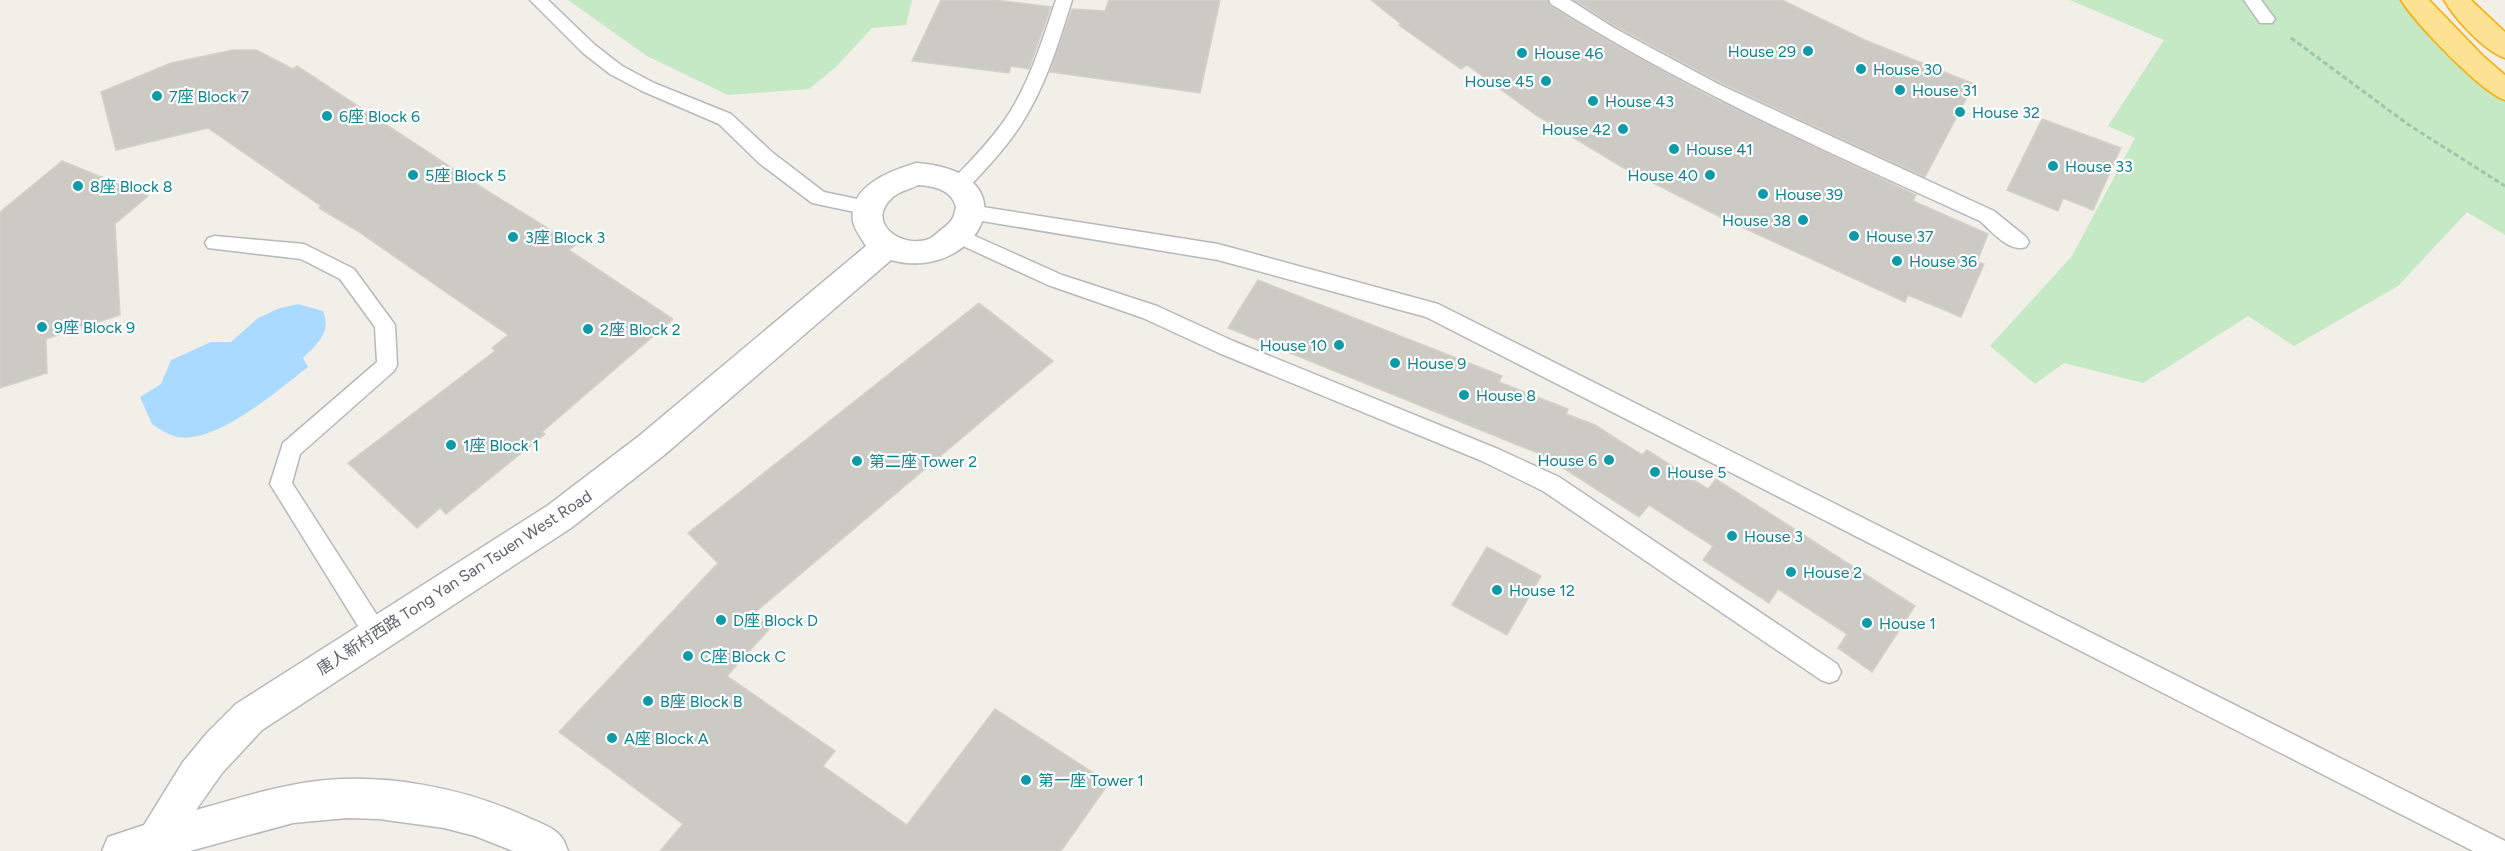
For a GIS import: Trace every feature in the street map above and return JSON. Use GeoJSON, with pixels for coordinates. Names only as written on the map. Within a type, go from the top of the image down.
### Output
{"type":"FeatureCollection","features":[{"type":"Feature","properties":{"kind":"highway"},"geometry":{"type":"LineString","coordinates":[[2414,0],[2474,64],[2505,90]]}},
{"type":"Feature","properties":{"kind":"highway"},"geometry":{"type":"LineString","coordinates":[[2457,0],[2468,14],[2505,48]]}},
{"type":"Feature","properties":{"kind":"street"},"geometry":{"type":"LineString","coordinates":[[916,174],[932,174],[947,178],[959,185],[966,193],[964,224],[931,250],[899,251],[885,247],[869,230],[868,208],[875,196],[886,186],[916,174]]}},
{"type":"Feature","properties":{"kind":"street","name":"唐人新村西路 Tong Yan San Tsuen West Road"},"geometry":{"type":"LineString","coordinates":[[139,847],[221,742],[249,717],[559,517],[651,446],[885,247]]}},
{"type":"Feature","properties":{"kind":"street"},"geometry":{"type":"LineString","coordinates":[[139,847],[295,803],[346,799],[393,801],[483,819],[524,835],[548,851]]}},
{"type":"Feature","properties":{"kind":"lane"},"geometry":{"type":"LineString","coordinates":[[538,0],[589,49],[616,70],[648,87],[725,119],[766,158],[819,198],[868,208]]}},
{"type":"Feature","properties":{"kind":"lane"},"geometry":{"type":"LineString","coordinates":[[959,185],[991,151],[1021,109],[1047,53],[1064,0]]}},
{"type":"Feature","properties":{"kind":"lane"},"geometry":{"type":"LineString","coordinates":[[1557,0],[1598,27],[1727,97],[1987,216],[2019,242]]}},
{"type":"Feature","properties":{"kind":"lane"},"geometry":{"type":"LineString","coordinates":[[2252,0],[2266,19]]}},
{"type":"Feature","properties":{"kind":"lane"},"geometry":{"type":"LineString","coordinates":[[964,224],[1055,280],[1150,312],[1237,351],[1490,455],[1551,484],[1828,672]]}},
{"type":"Feature","properties":{"kind":"lane"},"geometry":{"type":"LineString","coordinates":[[964,224],[1218,252],[1431,310],[2499,851]]}},
{"type":"Feature","properties":{"kind":"lane"},"geometry":{"type":"LineString","coordinates":[[215,243],[304,252],[347,274],[385,325],[387,364],[291,449],[281,484],[376,634]]}},
{"type":"Feature","properties":{"kind":"path"},"geometry":{"type":"LineString","coordinates":[[2266,19],[2409,125],[2505,186]]}},
{"type":"Feature","properties":{"kind":"green space"},"geometry":{"type":"Polygon","coordinates":[[[568,0],[912,0],[906,25],[872,28],[836,67],[809,89],[728,95],[647,56],[568,0]]]}},
{"type":"Feature","properties":{"kind":"green space"},"geometry":{"type":"Polygon","coordinates":[[[2070,0],[2417,0],[2505,88],[2505,235],[2467,212],[2398,286],[2294,346],[2248,316],[2143,383],[2064,363],[2035,384],[1990,346],[2072,256],[2135,138],[2108,126],[2164,40],[2070,0]]]}},
{"type":"Feature","properties":{"kind":"water"},"geometry":{"type":"Polygon","coordinates":[[[298,304],[323,311],[325,318],[326,325],[322,337],[303,358],[308,367],[246,413],[210,432],[193,437],[177,437],[152,424],[140,397],[161,384],[171,360],[211,342],[231,342],[258,318],[280,308],[298,304]]]}},
{"type":"Feature","properties":{"kind":"building"},"geometry":{"type":"Polygon","coordinates":[[[941,0],[996,0],[1051,7],[1029,69],[1011,66],[1009,73],[912,61],[941,0]]]}},
{"type":"Feature","properties":{"kind":"building"},"geometry":{"type":"Polygon","coordinates":[[[1109,0],[1220,0],[1200,93],[1050,72],[1072,9],[1105,11],[1109,0]]]}},
{"type":"Feature","properties":{"kind":"building"},"geometry":{"type":"Polygon","coordinates":[[[1371,0],[1547,0],[1550,6],[1602,37],[1707,95],[1916,195],[1913,201],[1988,234],[1977,262],[1984,264],[1961,317],[1908,295],[1905,302],[1722,218],[1622,167],[1536,115],[1467,65],[1461,69],[1399,25],[1401,24],[1371,0]]]}},
{"type":"Feature","properties":{"kind":"building"},"geometry":{"type":"Polygon","coordinates":[[[1574,0],[1782,0],[1865,40],[1974,84],[1925,177],[1721,83],[1615,26],[1574,0]]]}},
{"type":"Feature","properties":{"kind":"building"},"geometry":{"type":"Polygon","coordinates":[[[233,50],[256,50],[293,69],[297,66],[481,187],[575,245],[569,250],[673,319],[542,432],[545,434],[446,514],[440,508],[417,528],[348,463],[495,351],[492,348],[508,335],[356,230],[319,208],[321,206],[208,128],[116,150],[101,92],[171,63],[233,50]]]}},
{"type":"Feature","properties":{"kind":"building","name":"House 33"},"geometry":{"type":"Polygon","coordinates":[[[2042,119],[2121,148],[2093,210],[2063,198],[2058,211],[2007,190],[2042,119]]]}},
{"type":"Feature","properties":{"kind":"building"},"geometry":{"type":"Polygon","coordinates":[[[62,161],[148,196],[115,224],[120,315],[46,339],[47,373],[0,388],[0,212],[62,161]]]}},
{"type":"Feature","properties":{"kind":"building"},"geometry":{"type":"Polygon","coordinates":[[[1258,280],[1502,376],[1499,382],[1568,409],[1566,414],[1595,425],[1642,455],[1647,450],[1708,489],[1716,479],[1915,606],[1872,672],[1838,648],[1847,634],[1778,589],[1769,603],[1703,560],[1713,546],[1649,505],[1639,517],[1545,456],[1228,328],[1258,280]]]}},
{"type":"Feature","properties":{"kind":"building"},"geometry":{"type":"Polygon","coordinates":[[[979,303],[1053,361],[753,614],[772,626],[727,676],[835,751],[823,766],[907,825],[995,709],[1109,783],[1061,851],[660,851],[683,824],[559,732],[718,563],[688,533],[979,303]]]}},
{"type":"Feature","properties":{"kind":"building","name":"House 12"},"geometry":{"type":"Polygon","coordinates":[[[1487,547],[1541,576],[1507,635],[1452,605],[1487,547]]]}},
{"type":"Feature","properties":{"kind":"place","name":"House 29"},"geometry":{"type":"Point","coordinates":[1808,51]}},
{"type":"Feature","properties":{"kind":"place","name":"House 46"},"geometry":{"type":"Point","coordinates":[1522,53]}},
{"type":"Feature","properties":{"kind":"place","name":"House 30"},"geometry":{"type":"Point","coordinates":[1861,69]}},
{"type":"Feature","properties":{"kind":"place","name":"House 45"},"geometry":{"type":"Point","coordinates":[1546,81]}},
{"type":"Feature","properties":{"kind":"place","name":"House 31"},"geometry":{"type":"Point","coordinates":[1900,90]}},
{"type":"Feature","properties":{"kind":"place","name":"7座 Block 7"},"geometry":{"type":"Point","coordinates":[157,96]}},
{"type":"Feature","properties":{"kind":"place","name":"House 43"},"geometry":{"type":"Point","coordinates":[1593,101]}},
{"type":"Feature","properties":{"kind":"place","name":"House 32"},"geometry":{"type":"Point","coordinates":[1960,112]}},
{"type":"Feature","properties":{"kind":"place","name":"6座 Block 6"},"geometry":{"type":"Point","coordinates":[327,116]}},
{"type":"Feature","properties":{"kind":"place","name":"House 42"},"geometry":{"type":"Point","coordinates":[1623,129]}},
{"type":"Feature","properties":{"kind":"place","name":"House 41"},"geometry":{"type":"Point","coordinates":[1674,149]}},
{"type":"Feature","properties":{"kind":"place","name":"House 33"},"geometry":{"type":"Point","coordinates":[2053,166]}},
{"type":"Feature","properties":{"kind":"place","name":"5座 Block 5"},"geometry":{"type":"Point","coordinates":[413,175]}},
{"type":"Feature","properties":{"kind":"place","name":"House 40"},"geometry":{"type":"Point","coordinates":[1710,175]}},
{"type":"Feature","properties":{"kind":"place","name":"8座 Block 8"},"geometry":{"type":"Point","coordinates":[78,186]}},
{"type":"Feature","properties":{"kind":"place","name":"House 39"},"geometry":{"type":"Point","coordinates":[1763,194]}},
{"type":"Feature","properties":{"kind":"place","name":"House 38"},"geometry":{"type":"Point","coordinates":[1803,220]}},
{"type":"Feature","properties":{"kind":"place","name":"House 37"},"geometry":{"type":"Point","coordinates":[1854,236]}},
{"type":"Feature","properties":{"kind":"place","name":"3座 Block 3"},"geometry":{"type":"Point","coordinates":[513,237]}},
{"type":"Feature","properties":{"kind":"place","name":"House 36"},"geometry":{"type":"Point","coordinates":[1897,261]}},
{"type":"Feature","properties":{"kind":"place","name":"9座 Block 9"},"geometry":{"type":"Point","coordinates":[42,327]}},
{"type":"Feature","properties":{"kind":"place","name":"2座 Block 2"},"geometry":{"type":"Point","coordinates":[588,329]}},
{"type":"Feature","properties":{"kind":"place","name":"House 10"},"geometry":{"type":"Point","coordinates":[1339,345]}},
{"type":"Feature","properties":{"kind":"place","name":"House 9"},"geometry":{"type":"Point","coordinates":[1395,363]}},
{"type":"Feature","properties":{"kind":"place","name":"House 8"},"geometry":{"type":"Point","coordinates":[1464,395]}},
{"type":"Feature","properties":{"kind":"place","name":"1座 Block 1"},"geometry":{"type":"Point","coordinates":[451,445]}},
{"type":"Feature","properties":{"kind":"place","name":"House 6"},"geometry":{"type":"Point","coordinates":[1609,460]}},
{"type":"Feature","properties":{"kind":"place","name":"第二座 Tower 2"},"geometry":{"type":"Point","coordinates":[857,461]}},
{"type":"Feature","properties":{"kind":"place","name":"House 5"},"geometry":{"type":"Point","coordinates":[1655,472]}},
{"type":"Feature","properties":{"kind":"place","name":"House 3"},"geometry":{"type":"Point","coordinates":[1732,536]}},
{"type":"Feature","properties":{"kind":"place","name":"House 2"},"geometry":{"type":"Point","coordinates":[1791,572]}},
{"type":"Feature","properties":{"kind":"place","name":"House 12"},"geometry":{"type":"Point","coordinates":[1497,590]}},
{"type":"Feature","properties":{"kind":"place","name":"D座 Block D"},"geometry":{"type":"Point","coordinates":[721,620]}},
{"type":"Feature","properties":{"kind":"place","name":"House 1"},"geometry":{"type":"Point","coordinates":[1867,623]}},
{"type":"Feature","properties":{"kind":"place","name":"C座 Block C"},"geometry":{"type":"Point","coordinates":[688,656]}},
{"type":"Feature","properties":{"kind":"place","name":"B座 Block B"},"geometry":{"type":"Point","coordinates":[648,701]}},
{"type":"Feature","properties":{"kind":"place","name":"A座 Block A"},"geometry":{"type":"Point","coordinates":[612,738]}},
{"type":"Feature","properties":{"kind":"place","name":"第一座 Tower 1"},"geometry":{"type":"Point","coordinates":[1026,780]}}]}
